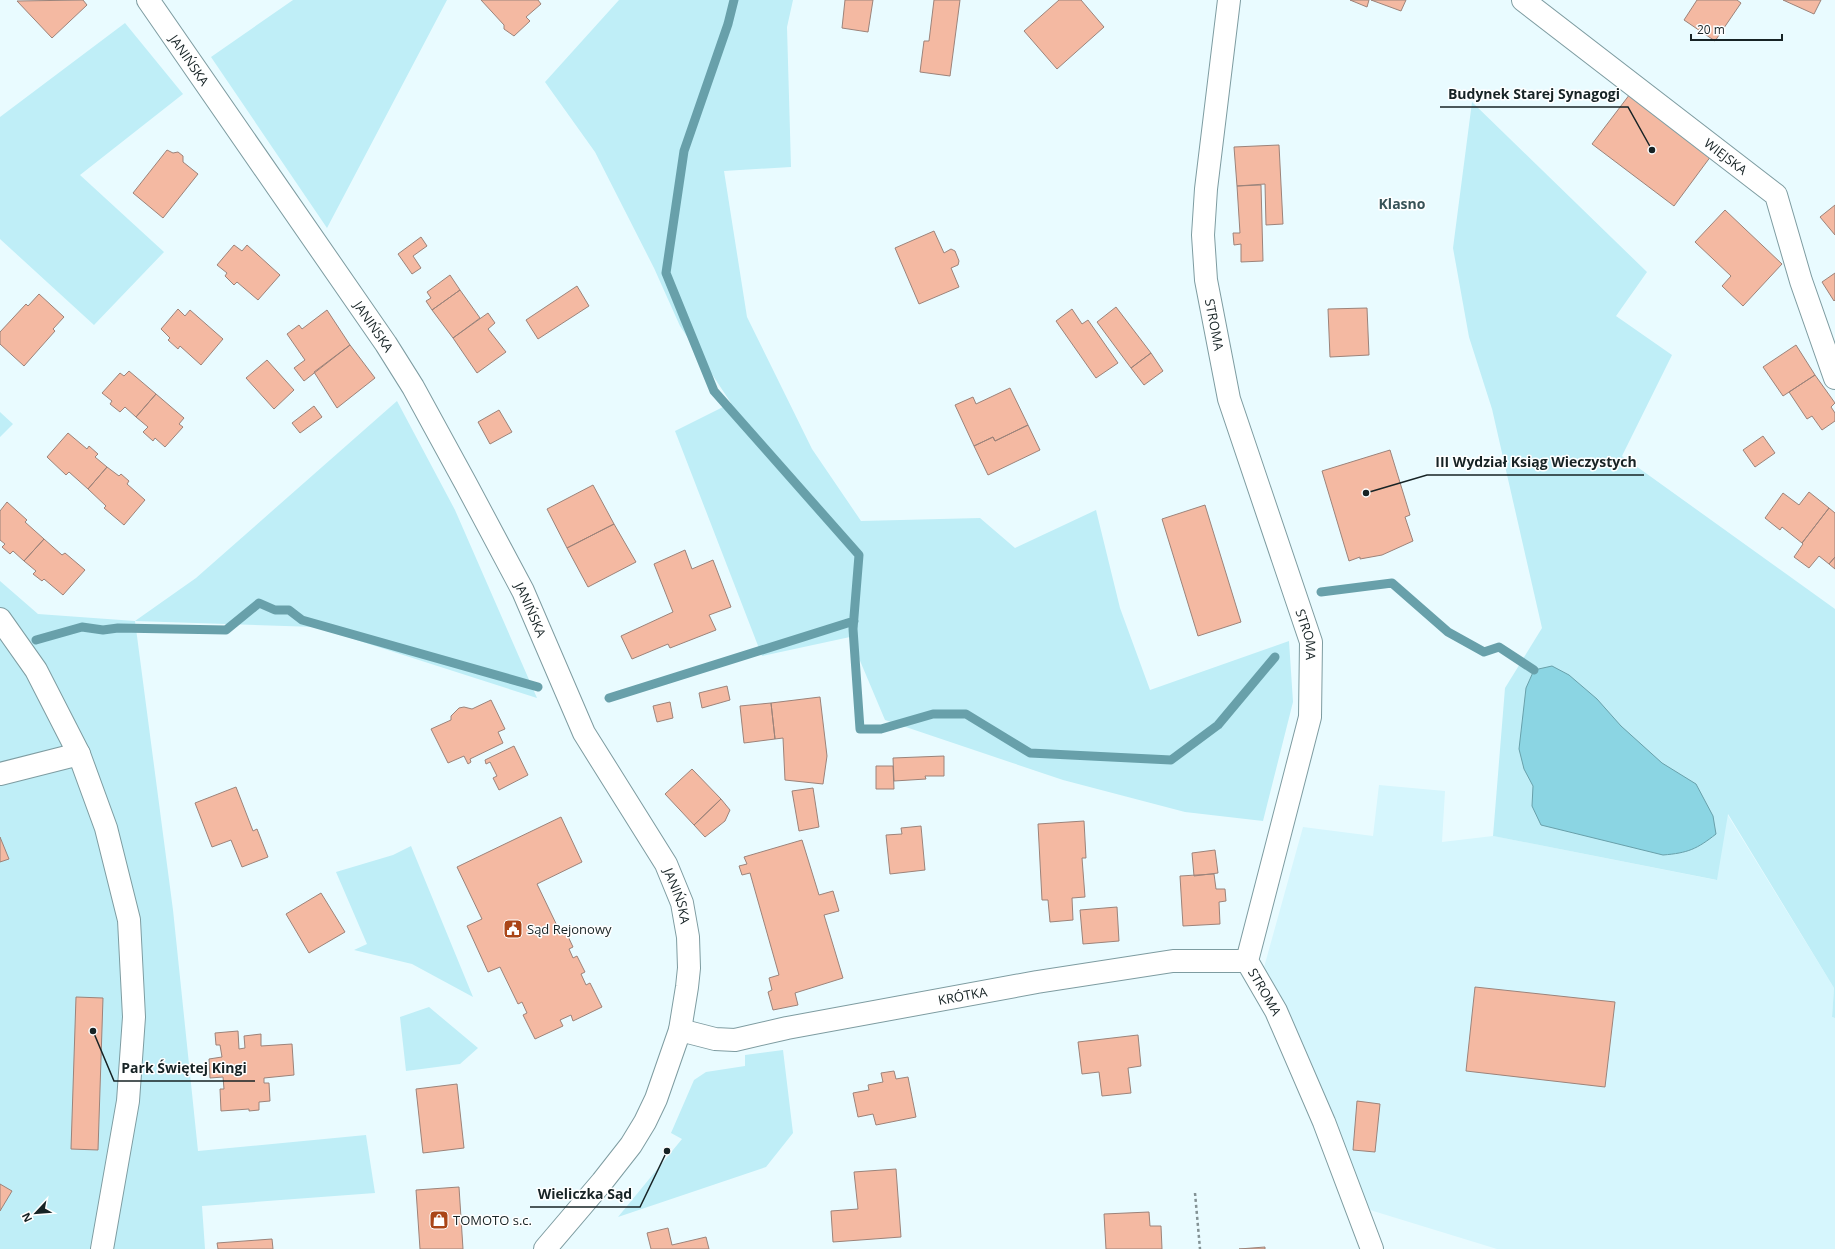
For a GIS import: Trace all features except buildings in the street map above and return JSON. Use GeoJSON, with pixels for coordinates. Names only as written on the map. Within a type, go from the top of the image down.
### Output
{"type":"FeatureCollection","features":[{"type":"Feature","properties":{"kind":"street","name":"JANIŃSKA"},"geometry":{"type":"LineString","coordinates":[[148,0],[378,331],[413,387],[523,591],[584,733],[666,864],[682,903],[688,937],[689,968],[680,1030],[645,1122],[631,1145],[602,1182],[545,1249]]}},
{"type":"Feature","properties":{"kind":"street","name":"STROMA"},"geometry":{"type":"LineString","coordinates":[[1229,0],[1206,189],[1203,234],[1206,280],[1229,399],[1311,642],[1310,717],[1247,961],[1276,1011],[1324,1122],[1372,1249]]}},
{"type":"Feature","properties":{"kind":"street","name":"WIEJSKA"},"geometry":{"type":"LineString","coordinates":[[1523,0],[1776,196],[1801,281],[1835,378]]}},
{"type":"Feature","properties":{"kind":"street"},"geometry":{"type":"LineString","coordinates":[[0,619],[36,670],[79,754],[106,828],[129,920],[134,1017],[128,1101],[102,1249]]}},
{"type":"Feature","properties":{"kind":"street"},"geometry":{"type":"LineString","coordinates":[[0,774],[79,754]]}},
{"type":"Feature","properties":{"kind":"street","name":"KRÓTKA"},"geometry":{"type":"LineString","coordinates":[[680,1030],[715,1040],[735,1040],[787,1028],[1037,982],[1173,961],[1247,961]]}},
{"type":"Feature","properties":{"kind":"path"},"geometry":{"type":"LineString","coordinates":[[1195,1193],[1200,1249]]}},
{"type":"Feature","properties":{"kind":"shaded area"},"geometry":{"type":"Polygon","coordinates":[[[293,0],[447,0],[327,228],[211,57],[293,0]]]}},
{"type":"Feature","properties":{"kind":"shaded area"},"geometry":{"type":"Polygon","coordinates":[[[619,0],[793,0],[787,27],[791,167],[724,171],[747,317],[812,449],[861,521],[980,518],[1015,548],[1096,510],[1120,608],[1150,690],[1289,641],[1293,702],[1263,821],[1185,812],[1063,780],[885,720],[850,637],[762,656],[675,431],[731,403],[680,326],[654,268],[595,152],[545,82],[619,0]]]}},
{"type":"Feature","properties":{"kind":"shaded area"},"geometry":{"type":"Polygon","coordinates":[[[125,23],[183,94],[80,175],[164,252],[94,325],[0,239],[0,117],[125,23]]]}},
{"type":"Feature","properties":{"kind":"shaded area"},"geometry":{"type":"Polygon","coordinates":[[[1472,102],[1647,272],[1616,316],[1672,355],[1622,456],[1835,609],[1835,1018],[1832,1017],[1834,988],[1728,814],[1717,880],[1493,836],[1505,688],[1542,628],[1492,409],[1469,337],[1453,248],[1472,102]]]}},
{"type":"Feature","properties":{"kind":"shaded area"},"geometry":{"type":"Polygon","coordinates":[[[397,401],[455,510],[537,698],[316,627],[135,621],[196,578],[397,401]]]}},
{"type":"Feature","properties":{"kind":"shaded area"},"geometry":{"type":"Polygon","coordinates":[[[0,412],[13,424],[0,437],[0,412]]]}},
{"type":"Feature","properties":{"kind":"shaded area"},"geometry":{"type":"Polygon","coordinates":[[[0,581],[38,614],[135,621],[173,910],[198,1151],[366,1135],[375,1193],[202,1206],[205,1249],[0,1249],[0,581]]]}},
{"type":"Feature","properties":{"kind":"shaded area"},"geometry":{"type":"Polygon","coordinates":[[[1552,666],[1569,675],[1597,699],[1621,726],[1662,763],[1696,784],[1713,816],[1716,834],[1692,849],[1679,853],[1663,855],[1541,825],[1532,806],[1533,786],[1524,769],[1519,749],[1526,688],[1534,670],[1552,666]]]}},
{"type":"Feature","properties":{"kind":"shaded area"},"geometry":{"type":"Polygon","coordinates":[[[1379,785],[1445,791],[1442,842],[1493,836],[1716,880],[1727,814],[1834,988],[1832,1017],[1835,1018],[1835,1249],[1497,1249],[1370,1210],[1263,971],[1303,827],[1373,836],[1379,785]]]}},
{"type":"Feature","properties":{"kind":"shaded area"},"geometry":{"type":"Polygon","coordinates":[[[411,846],[473,997],[412,964],[354,950],[367,944],[336,872],[393,855],[411,846]]]}},
{"type":"Feature","properties":{"kind":"shaded area"},"geometry":{"type":"Polygon","coordinates":[[[429,1007],[478,1048],[460,1064],[406,1071],[400,1017],[429,1007]]]}},
{"type":"Feature","properties":{"kind":"shaded area"},"geometry":{"type":"Polygon","coordinates":[[[783,1050],[793,1133],[766,1167],[618,1217],[682,1139],[671,1133],[694,1080],[706,1072],[745,1066],[745,1055],[783,1050]]]}},
{"type":"Feature","properties":{"kind":"waterway"},"geometry":{"type":"LineString","coordinates":[[734,0],[728,24],[684,151],[666,273],[714,391],[859,555],[853,629],[860,729],[881,729],[933,714],[966,714],[1030,753],[1171,760],[1218,725],[1275,657]]}},
{"type":"Feature","properties":{"kind":"waterway"},"geometry":{"type":"LineString","coordinates":[[1321,592],[1392,583],[1448,632],[1484,652],[1499,647],[1534,670]]}},
{"type":"Feature","properties":{"kind":"waterway"},"geometry":{"type":"LineString","coordinates":[[36,640],[82,627],[103,630],[118,628],[226,630],[259,603],[275,610],[289,610],[302,620],[538,687]]}},
{"type":"Feature","properties":{"kind":"waterway"},"geometry":{"type":"LineString","coordinates":[[609,698],[854,621]]}},
{"type":"Feature","properties":{"kind":"place","name":"Budynek Starej Synagogi"},"geometry":{"type":"Point","coordinates":[1652,150]}},
{"type":"Feature","properties":{"kind":"place","name":"III Wydział Ksiąg Wieczystych"},"geometry":{"type":"Point","coordinates":[1366,493]}},
{"type":"Feature","properties":{"kind":"place","name":"Sąd Rejonowy"},"geometry":{"type":"Point","coordinates":[513,929]}},
{"type":"Feature","properties":{"kind":"place","name":"Park Świętej Kingi"},"geometry":{"type":"Point","coordinates":[93,1031]}},
{"type":"Feature","properties":{"kind":"place","name":"Wieliczka Sąd"},"geometry":{"type":"Point","coordinates":[667,1151]}},
{"type":"Feature","properties":{"kind":"place","name":"TOMOTO s.c."},"geometry":{"type":"Point","coordinates":[439,1220]}},
{"type":"Feature","properties":{"kind":"district","name":"Klasno"},"geometry":{"type":"Point","coordinates":[1402,203]}}]}
